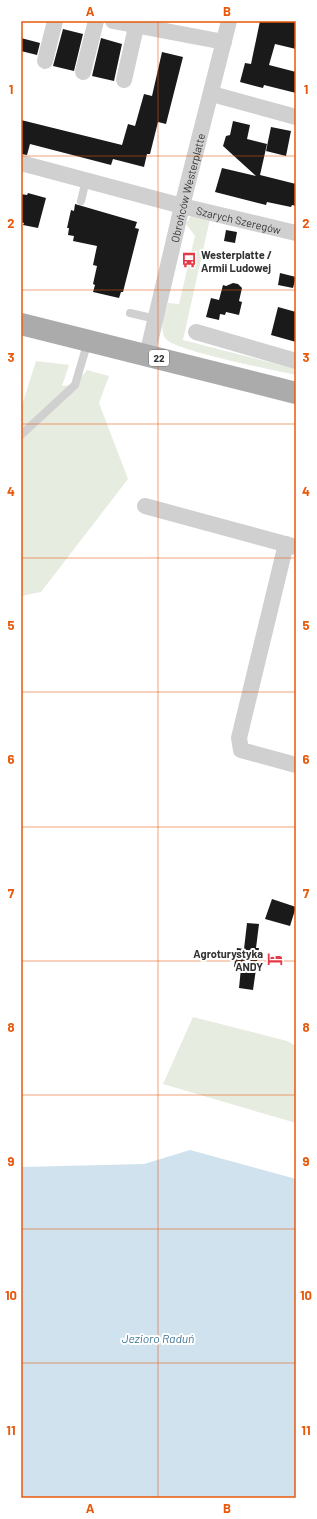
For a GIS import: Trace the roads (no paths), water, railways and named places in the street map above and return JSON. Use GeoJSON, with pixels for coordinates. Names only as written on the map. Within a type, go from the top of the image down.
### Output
{"type":"FeatureCollection","features":[{"type":"Feature","properties":{"kind":"main road","name":"22"},"geometry":{"type":"LineString","coordinates":[[21,324],[296,393]]}},
{"type":"Feature","properties":{"kind":"street"},"geometry":{"type":"LineString","coordinates":[[45,61],[55,21]]}},
{"type":"Feature","properties":{"kind":"street"},"geometry":{"type":"LineString","coordinates":[[83,72],[96,21]]}},
{"type":"Feature","properties":{"kind":"street"},"geometry":{"type":"LineString","coordinates":[[113,21],[136,27],[224,42]]}},
{"type":"Feature","properties":{"kind":"street","name":"Obrońców Westerplatte"},"geometry":{"type":"LineString","coordinates":[[147,355],[182,206],[212,94],[229,21]]}},
{"type":"Feature","properties":{"kind":"street"},"geometry":{"type":"LineString","coordinates":[[124,80],[136,27]]}},
{"type":"Feature","properties":{"kind":"street"},"geometry":{"type":"LineString","coordinates":[[212,94],[296,117]]}},
{"type":"Feature","properties":{"kind":"street","name":"Szarych Szeregów"},"geometry":{"type":"LineString","coordinates":[[21,163],[182,206],[296,233]]}},
{"type":"Feature","properties":{"kind":"street"},"geometry":{"type":"LineString","coordinates":[[196,332],[296,361]]}},
{"type":"Feature","properties":{"kind":"street"},"geometry":{"type":"LineString","coordinates":[[145,506],[291,546],[239,738],[241,750],[296,765]]}},
{"type":"Feature","properties":{"kind":"lane"},"geometry":{"type":"LineString","coordinates":[[81,201],[86,180]]}},
{"type":"Feature","properties":{"kind":"lane"},"geometry":{"type":"LineString","coordinates":[[130,313],[156,319]]}},
{"type":"Feature","properties":{"kind":"lane"},"geometry":{"type":"LineString","coordinates":[[21,435],[75,385],[88,341]]}},
{"type":"Feature","properties":{"kind":"water","name":"Jezioro Raduń"},"geometry":{"type":"Polygon","coordinates":[[[190,1150],[296,1179],[296,1498],[21,1498],[21,1167],[144,1164],[190,1150]]]}},
{"type":"Feature","properties":{"kind":"place","name":"Westerplatte / Armii Ludowej"},"geometry":{"type":"Point","coordinates":[189,260]}},
{"type":"Feature","properties":{"kind":"place","name":"Agroturystyka ANDY"},"geometry":{"type":"Point","coordinates":[275,959]}}]}
